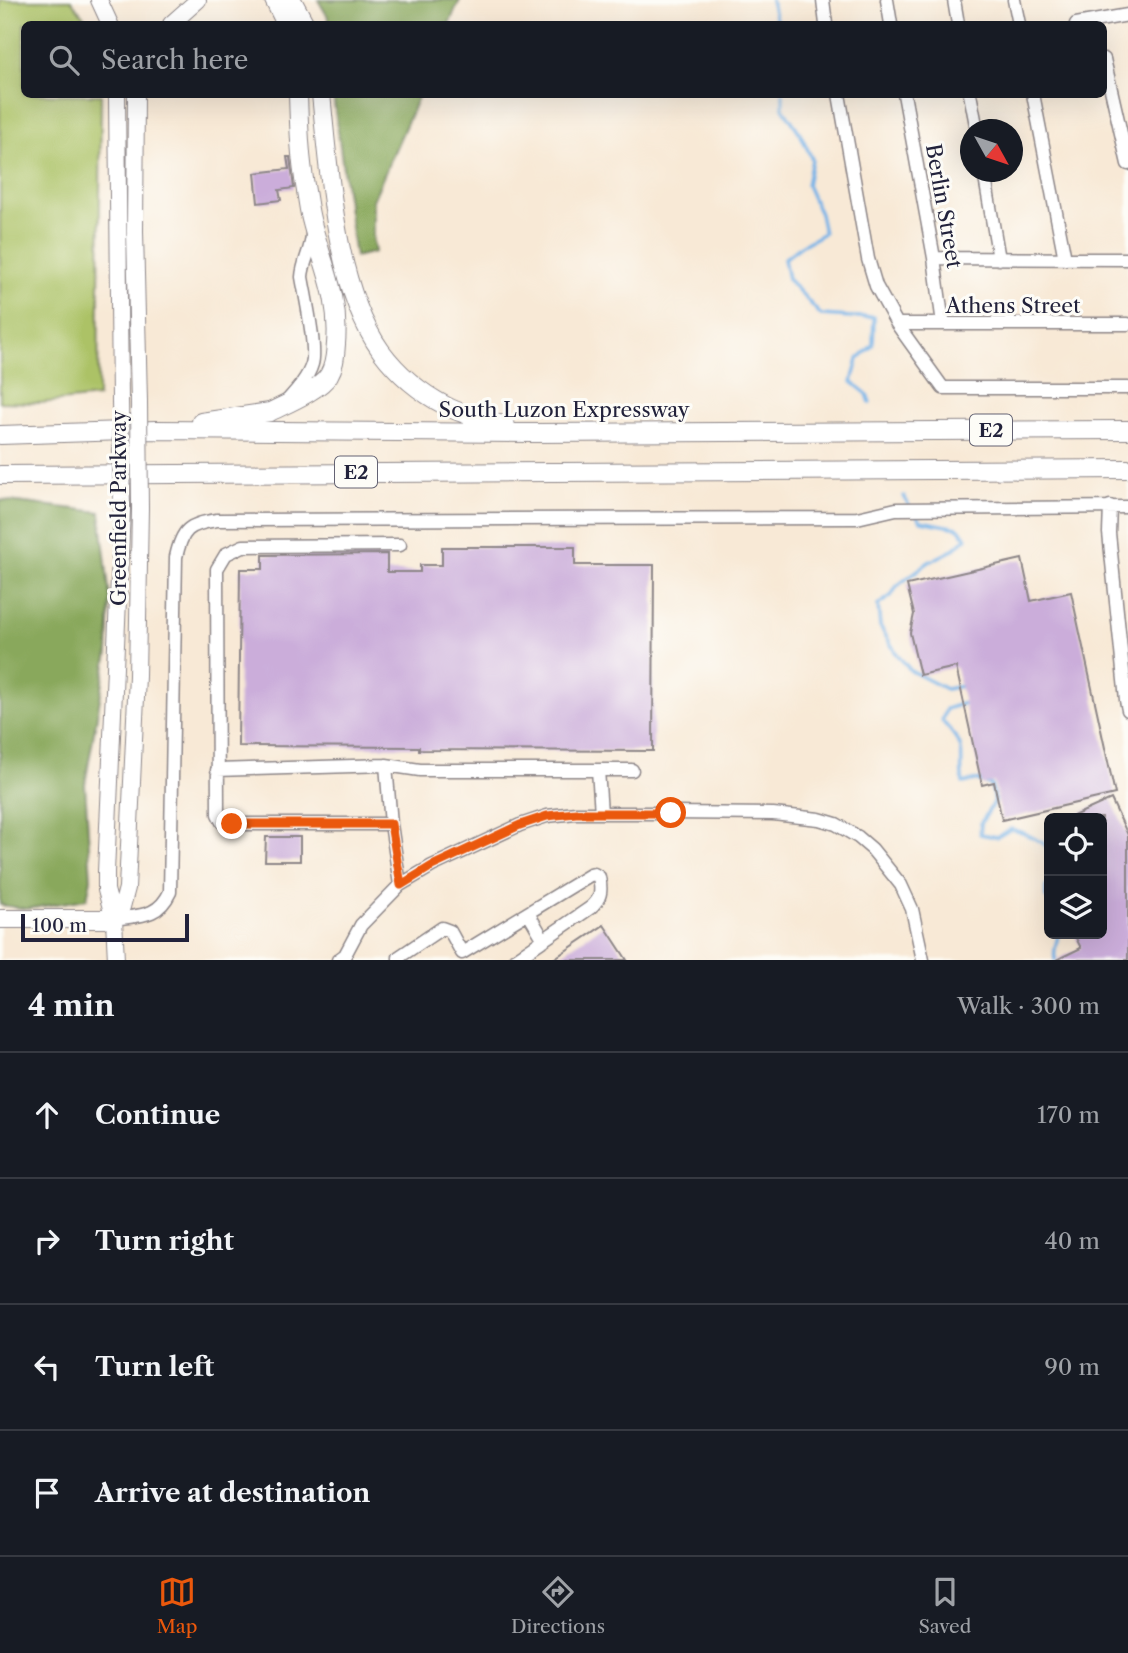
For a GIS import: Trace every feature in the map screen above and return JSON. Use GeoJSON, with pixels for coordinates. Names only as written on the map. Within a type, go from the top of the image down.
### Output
{"type":"FeatureCollection","features":[{"type":"Feature","properties":{"kind":"highway"},"geometry":{"type":"LineString","coordinates":[[274,0],[284,21]]}},
{"type":"Feature","properties":{"kind":"highway"},"geometry":{"type":"LineString","coordinates":[[292,0],[303,21]]}},
{"type":"Feature","properties":{"kind":"highway"},"geometry":{"type":"LineString","coordinates":[[156,430],[270,411],[312,390],[328,377],[335,360],[337,333],[333,293],[312,223],[300,155],[298,98]]}},
{"type":"Feature","properties":{"kind":"highway"},"geometry":{"type":"LineString","coordinates":[[321,98],[330,183],[342,254],[359,311],[374,341],[408,380],[446,406],[464,415],[533,433]]}},
{"type":"Feature","properties":{"kind":"highway","name":"South Luzon Expressway"},"geometry":{"type":"LineString","coordinates":[[0,435],[156,430],[533,433],[1128,430]]}},
{"type":"Feature","properties":{"kind":"highway","name":"E2"},"geometry":{"type":"LineString","coordinates":[[0,475],[1128,469]]}},
{"type":"Feature","properties":{"kind":"highway"},"geometry":{"type":"LineString","coordinates":[[0,486],[54,474]]}},
{"type":"Feature","properties":{"kind":"highway"},"geometry":{"type":"LineString","coordinates":[[0,919],[114,919]]}},
{"type":"Feature","properties":{"kind":"main road"},"geometry":{"type":"LineString","coordinates":[[99,0],[109,21]]}},
{"type":"Feature","properties":{"kind":"main road"},"geometry":{"type":"LineString","coordinates":[[174,21],[198,0]]}},
{"type":"Feature","properties":{"kind":"main road","name":"Greenfield Parkway"},"geometry":{"type":"LineString","coordinates":[[116,960],[114,919],[106,890],[106,872],[122,509],[117,98]]}},
{"type":"Feature","properties":{"kind":"main road","name":"Greenfield Parkway"},"geometry":{"type":"LineString","coordinates":[[114,919],[122,907],[127,888],[137,676],[140,508],[135,231],[136,98]]}},
{"type":"Feature","properties":{"kind":"street"},"geometry":{"type":"LineString","coordinates":[[823,0],[826,21]]}},
{"type":"Feature","properties":{"kind":"street"},"geometry":{"type":"LineString","coordinates":[[887,0],[890,21]]}},
{"type":"Feature","properties":{"kind":"street"},"geometry":{"type":"LineString","coordinates":[[954,0],[958,21]]}},
{"type":"Feature","properties":{"kind":"street"},"geometry":{"type":"LineString","coordinates":[[1014,0],[1018,21]]}},
{"type":"Feature","properties":{"kind":"street"},"geometry":{"type":"LineString","coordinates":[[1103,21],[1128,15]]}},
{"type":"Feature","properties":{"kind":"street"},"geometry":{"type":"LineString","coordinates":[[1107,72],[1128,164]]}},
{"type":"Feature","properties":{"kind":"street"},"geometry":{"type":"LineString","coordinates":[[840,98],[868,259],[876,286],[897,324],[943,388],[1128,387]]}},
{"type":"Feature","properties":{"kind":"street","name":"Berlin Street"},"geometry":{"type":"LineString","coordinates":[[905,98],[934,258],[943,324]]}},
{"type":"Feature","properties":{"kind":"street"},"geometry":{"type":"LineString","coordinates":[[971,98],[974,119]]}},
{"type":"Feature","properties":{"kind":"street"},"geometry":{"type":"LineString","coordinates":[[1033,98],[1065,259]]}},
{"type":"Feature","properties":{"kind":"street"},"geometry":{"type":"LineString","coordinates":[[986,182],[999,258]]}},
{"type":"Feature","properties":{"kind":"street"},"geometry":{"type":"LineString","coordinates":[[284,405],[299,388],[313,364],[313,347],[302,277],[302,268],[313,238],[312,223]]}},
{"type":"Feature","properties":{"kind":"street"},"geometry":{"type":"LineString","coordinates":[[934,258],[1128,259]]}},
{"type":"Feature","properties":{"kind":"street","name":"Athens Street"},"geometry":{"type":"LineString","coordinates":[[897,324],[1128,324]]}},
{"type":"Feature","properties":{"kind":"street"},"geometry":{"type":"LineString","coordinates":[[1110,506],[1111,547],[1128,710]]}},
{"type":"Feature","properties":{"kind":"street"},"geometry":{"type":"LineString","coordinates":[[114,919],[156,911],[170,892],[176,558],[180,540],[187,529],[196,524],[217,520],[857,519],[896,509],[1128,507]]}},
{"type":"Feature","properties":{"kind":"street"},"geometry":{"type":"LineString","coordinates":[[391,824],[222,822],[218,814],[217,770],[217,569],[226,554],[243,546],[400,545]]}},
{"type":"Feature","properties":{"kind":"street"},"geometry":{"type":"LineString","coordinates":[[217,770],[386,765],[420,771],[632,770]]}},
{"type":"Feature","properties":{"kind":"street"},"geometry":{"type":"LineString","coordinates":[[386,765],[391,824],[401,885]]}},
{"type":"Feature","properties":{"kind":"street"},"geometry":{"type":"LineString","coordinates":[[598,770],[601,813]]}},
{"type":"Feature","properties":{"kind":"street"},"geometry":{"type":"LineString","coordinates":[[342,958],[361,925],[401,885],[432,866],[520,825],[547,816],[601,813],[773,814],[819,818],[836,824],[872,849],[901,886],[912,909],[923,960]]}},
{"type":"Feature","properties":{"kind":"street"},"geometry":{"type":"LineString","coordinates":[[399,960],[399,957],[442,928],[450,930],[460,958],[590,875],[600,877],[598,902],[514,960]]}},
{"type":"Feature","properties":{"kind":"street"},"geometry":{"type":"LineString","coordinates":[[528,913],[544,940]]}},
{"type":"Feature","properties":{"kind":"green space"},"geometry":{"type":"Polygon","coordinates":[[[0,0],[71,0],[87,21],[21,21],[21,98],[101,98],[98,397],[40,403],[0,402],[0,0]]]}},
{"type":"Feature","properties":{"kind":"green space"},"geometry":{"type":"Polygon","coordinates":[[[318,0],[460,0],[450,21],[329,21],[318,0]]]}},
{"type":"Feature","properties":{"kind":"green space"},"geometry":{"type":"Polygon","coordinates":[[[333,98],[418,98],[373,200],[375,252],[355,257],[333,98]]]}},
{"type":"Feature","properties":{"kind":"green space"},"geometry":{"type":"Polygon","coordinates":[[[0,500],[100,512],[110,598],[108,653],[85,784],[91,879],[87,899],[27,909],[0,905],[0,500]]]}},
{"type":"Feature","properties":{"kind":"building"},"geometry":{"type":"Polygon","coordinates":[[[287,157],[290,157],[294,188],[279,190],[281,200],[258,203],[255,173],[289,169],[287,157]]]}},
{"type":"Feature","properties":{"kind":"building"},"geometry":{"type":"Polygon","coordinates":[[[442,547],[575,547],[575,565],[654,565],[653,751],[238,746],[240,569],[263,569],[263,555],[387,554],[387,572],[420,572],[420,565],[442,565],[442,547]]]}},
{"type":"Feature","properties":{"kind":"building"},"geometry":{"type":"Polygon","coordinates":[[[1022,559],[1031,601],[1071,592],[1115,794],[1002,820],[994,782],[982,785],[956,667],[920,675],[910,633],[914,614],[907,585],[1022,559]]]}},
{"type":"Feature","properties":{"kind":"building"},"geometry":{"type":"Polygon","coordinates":[[[1111,799],[1128,835],[1128,960],[1056,960],[1081,948],[1076,939],[1107,939],[1107,813],[1080,813],[1111,799]]]}},
{"type":"Feature","properties":{"kind":"building"},"geometry":{"type":"Polygon","coordinates":[[[266,837],[300,837],[300,861],[265,861],[266,837]]]}},
{"type":"Feature","properties":{"kind":"building"},"geometry":{"type":"Polygon","coordinates":[[[604,925],[627,960],[552,960],[604,925]]]}},
{"type":"Feature","properties":{"kind":"waterway"},"geometry":{"type":"LineString","coordinates":[[771,0],[776,21]]}},
{"type":"Feature","properties":{"kind":"waterway"},"geometry":{"type":"LineString","coordinates":[[783,98],[783,108],[800,133],[812,159],[807,185],[820,214],[824,233],[784,259],[788,279],[821,315],[874,317],[873,345],[858,359],[852,382],[867,394],[870,403]]}},
{"type":"Feature","properties":{"kind":"waterway"},"geometry":{"type":"LineString","coordinates":[[904,496],[909,506]]}},
{"type":"Feature","properties":{"kind":"waterway"},"geometry":{"type":"LineString","coordinates":[[914,512],[921,521],[958,528],[967,538],[910,576],[878,605],[880,626],[896,653],[911,671],[946,689],[962,686]]}},
{"type":"Feature","properties":{"kind":"waterway"},"geometry":{"type":"LineString","coordinates":[[968,702],[946,709],[942,721],[960,745],[963,783],[977,780],[991,785],[995,801],[981,823],[980,834],[997,837],[1011,829],[1044,845]]}},
{"type":"Feature","properties":{"kind":"waterway"},"geometry":{"type":"LineString","coordinates":[[1055,960],[1057,939]]}},
{"type":"Feature","properties":{"kind":"route"},"geometry":{"type":"LineString","coordinates":[[232,824],[391,824],[401,885],[432,866],[520,825],[547,816],[576,813],[671,813]]}}]}
